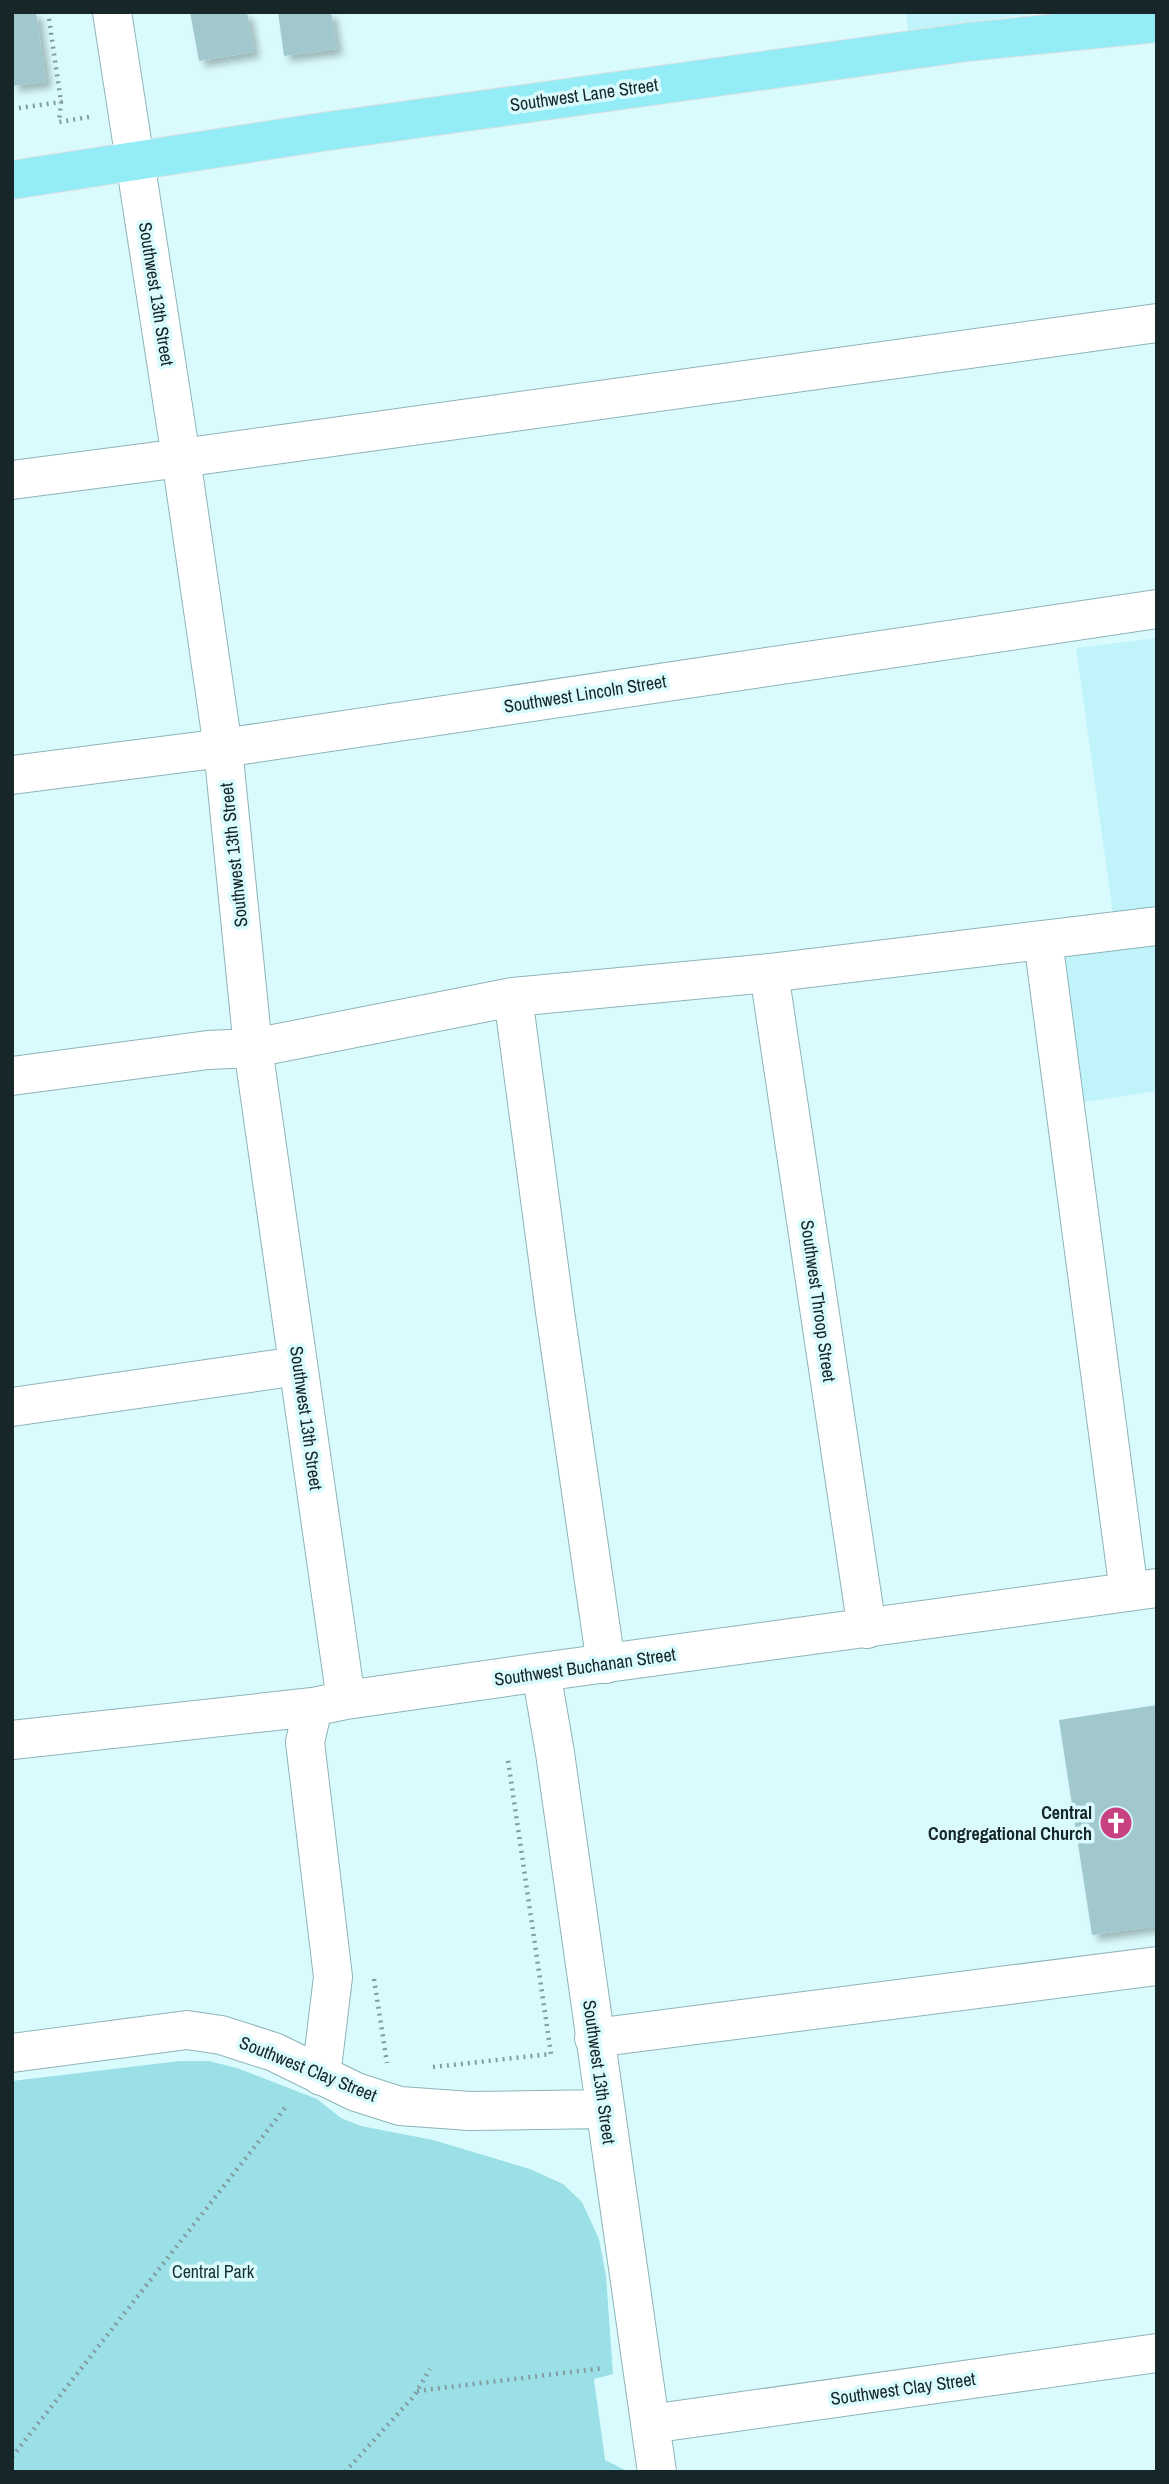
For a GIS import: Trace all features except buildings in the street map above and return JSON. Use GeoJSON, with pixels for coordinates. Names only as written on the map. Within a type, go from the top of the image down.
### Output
{"type":"FeatureCollection","features":[{"type":"Feature","properties":{"kind":"main road","name":"Southwest Lane Street"},"geometry":{"type":"LineString","coordinates":[[12,180],[1008,25],[1144,20]]}},
{"type":"Feature","properties":{"kind":"street","name":"Southwest 13th Street"},"geometry":{"type":"LineString","coordinates":[[112,12],[223,748],[253,1048],[298,1366],[329,1704],[305,1742],[333,1977],[321,2076]]}},
{"type":"Feature","properties":{"kind":"street"},"geometry":{"type":"LineString","coordinates":[[12,480],[1157,323]]}},
{"type":"Feature","properties":{"kind":"street","name":"Southwest Lincoln Street"},"geometry":{"type":"LineString","coordinates":[[12,775],[223,748],[1157,608]]}},
{"type":"Feature","properties":{"kind":"street"},"geometry":{"type":"LineString","coordinates":[[12,1076],[208,1050],[253,1048],[513,997],[769,972],[1157,926]]}},
{"type":"Feature","properties":{"kind":"street"},"geometry":{"type":"LineString","coordinates":[[1043,940],[1143,1590]]}},
{"type":"Feature","properties":{"kind":"street","name":"Southwest Throop Street"},"geometry":{"type":"LineString","coordinates":[[769,972],[867,1629]]}},
{"type":"Feature","properties":{"kind":"street"},"geometry":{"type":"LineString","coordinates":[[513,997],[606,1664]]}},
{"type":"Feature","properties":{"kind":"street"},"geometry":{"type":"LineString","coordinates":[[12,1407],[298,1366]]}},
{"type":"Feature","properties":{"kind":"street","name":"Southwest Buchanan Street"},"geometry":{"type":"LineString","coordinates":[[12,1740],[329,1704],[541,1672],[1143,1590]]}},
{"type":"Feature","properties":{"kind":"street","name":"Southwest 13th Street"},"geometry":{"type":"LineString","coordinates":[[541,1672],[555,1753],[657,2472]]}},
{"type":"Feature","properties":{"kind":"street"},"geometry":{"type":"LineString","coordinates":[[594,2038],[1157,1966]]}},
{"type":"Feature","properties":{"kind":"street","name":"Southwest Clay Street"},"geometry":{"type":"LineString","coordinates":[[12,2053],[187,2030],[221,2035],[274,2052],[321,2076],[400,2106],[470,2111],[604,2109]]}},
{"type":"Feature","properties":{"kind":"street","name":"Southwest Clay Street"},"geometry":{"type":"LineString","coordinates":[[650,2424],[1157,2353]]}},
{"type":"Feature","properties":{"kind":"path"},"geometry":{"type":"LineString","coordinates":[[48,12],[61,102],[60,122],[94,116]]}},
{"type":"Feature","properties":{"kind":"path"},"geometry":{"type":"LineString","coordinates":[[12,109],[61,102]]}},
{"type":"Feature","properties":{"kind":"path"},"geometry":{"type":"LineString","coordinates":[[429,2068],[551,2054],[508,1759]]}},
{"type":"Feature","properties":{"kind":"path"},"geometry":{"type":"LineString","coordinates":[[374,1978],[388,2072]]}},
{"type":"Feature","properties":{"kind":"path"},"geometry":{"type":"LineString","coordinates":[[12,2457],[288,2104]]}},
{"type":"Feature","properties":{"kind":"path"},"geometry":{"type":"LineString","coordinates":[[417,2391],[607,2368]]}},
{"type":"Feature","properties":{"kind":"path"},"geometry":{"type":"LineString","coordinates":[[346,2472],[417,2391],[430,2369]]}},
{"type":"Feature","properties":{"kind":"shaded area"},"geometry":{"type":"Polygon","coordinates":[[[906,12],[1047,12],[908,30],[906,12]]]}},
{"type":"Feature","properties":{"kind":"shaded area"},"geometry":{"type":"Polygon","coordinates":[[[1157,638],[1157,1091],[1051,1107],[1025,926],[1113,914],[1076,648],[1157,638]]]}},
{"type":"Feature","properties":{"kind":"green space","name":"Central Park"},"geometry":{"type":"Polygon","coordinates":[[[180,2061],[209,2061],[237,2068],[317,2099],[341,2118],[361,2126],[433,2140],[530,2169],[563,2184],[582,2202],[599,2239],[606,2276],[613,2374],[594,2379],[605,2460],[629,2472],[12,2472],[12,2081],[180,2061]]]}},
{"type":"Feature","properties":{"kind":"place","name":"Central Congregational Church"},"geometry":{"type":"Point","coordinates":[1116,1823]}}]}
